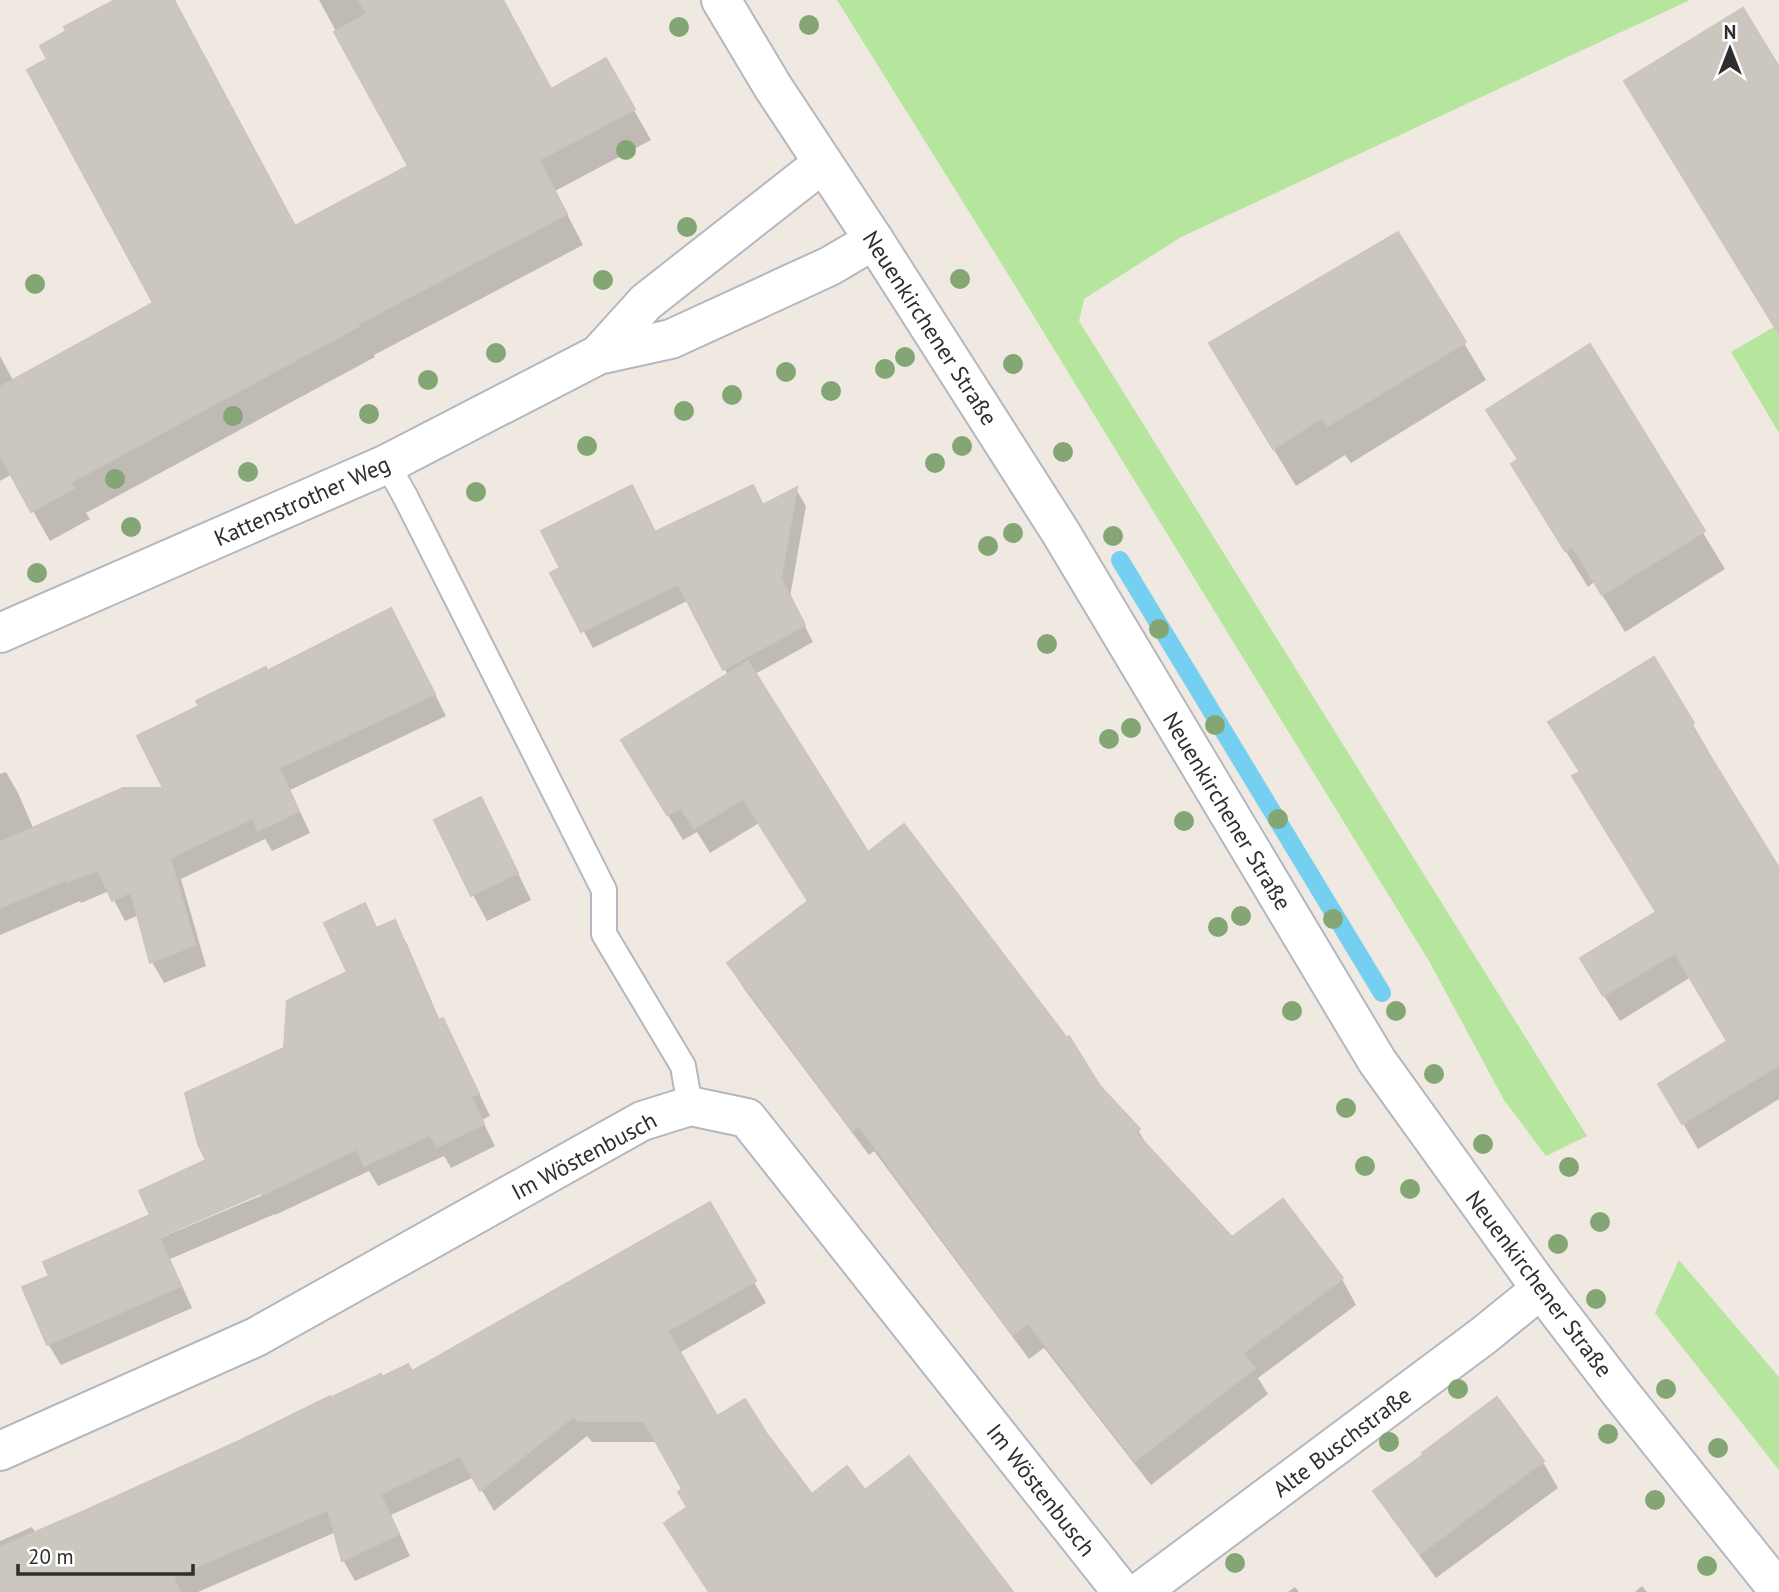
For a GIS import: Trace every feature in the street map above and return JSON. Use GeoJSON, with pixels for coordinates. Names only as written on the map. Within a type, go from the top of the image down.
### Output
{"type":"FeatureCollection","features":[{"type":"Feature","properties":{"kind":"street","name":"Neuenkirchener Straße"},"geometry":{"type":"LineString","coordinates":[[721,0],[773,87],[1061,533],[1377,1062],[1541,1289],[1779,1591]]}},
{"type":"Feature","properties":{"kind":"street","name":"Kattenstrother Weg"},"geometry":{"type":"LineString","coordinates":[[598,355],[646,302],[823,163]]}},
{"type":"Feature","properties":{"kind":"street","name":"Kattenstrother Weg"},"geometry":{"type":"LineString","coordinates":[[0,633],[387,464],[598,355],[671,339],[830,266],[874,240]]}},
{"type":"Feature","properties":{"kind":"street","name":"Im Wöstenbusch"},"geometry":{"type":"LineString","coordinates":[[0,1451],[256,1337],[642,1121],[690,1106],[747,1118],[1122,1592]]}},
{"type":"Feature","properties":{"kind":"street","name":"Alte Buschstraße"},"geometry":{"type":"LineString","coordinates":[[1140,1592],[1483,1336],[1541,1289]]}},
{"type":"Feature","properties":{"kind":"lane"},"geometry":{"type":"LineString","coordinates":[[387,464],[604,890],[604,934],[683,1066],[690,1106]]}},
{"type":"Feature","properties":{"kind":"green space"},"geometry":{"type":"Polygon","coordinates":[[[837,0],[1690,0],[1181,237],[1084,299],[1079,321],[1587,1136],[1546,1156],[1504,1100],[1429,961],[837,0]]]}},
{"type":"Feature","properties":{"kind":"green space"},"geometry":{"type":"Polygon","coordinates":[[[1779,324],[1779,433],[1731,352],[1779,324]]]}},
{"type":"Feature","properties":{"kind":"green space"},"geometry":{"type":"Polygon","coordinates":[[[1679,1260],[1779,1377],[1779,1470],[1655,1313],[1679,1260]]]}},
{"type":"Feature","properties":{"kind":"building"},"geometry":{"type":"Polygon","coordinates":[[[115,0],[174,0],[295,226],[408,166],[334,32],[367,14],[359,0],[503,0],[551,89],[606,58],[635,109],[539,160],[567,214],[358,324],[359,326],[71,482],[74,488],[31,512],[0,455],[0,387],[153,303],[27,70],[47,59],[40,46],[66,31],[64,27],[115,0]]]}},
{"type":"Feature","properties":{"kind":"building"},"geometry":{"type":"Polygon","coordinates":[[[1743,8],[1779,67],[1779,334],[1624,81],[1743,8]]]}},
{"type":"Feature","properties":{"kind":"building"},"geometry":{"type":"Polygon","coordinates":[[[1398,232],[1466,342],[1328,426],[1322,418],[1273,449],[1209,343],[1398,232]]]}},
{"type":"Feature","properties":{"kind":"building"},"geometry":{"type":"Polygon","coordinates":[[[1590,344],[1705,531],[1602,595],[1572,546],[1565,551],[1511,464],[1518,459],[1486,410],[1590,344]]]}},
{"type":"Feature","properties":{"kind":"building"},"geometry":{"type":"Polygon","coordinates":[[[632,485],[655,532],[753,485],[763,505],[797,487],[781,578],[805,625],[723,670],[678,584],[581,632],[550,573],[560,568],[541,531],[632,485]]]}},
{"type":"Feature","properties":{"kind":"building"},"geometry":{"type":"Polygon","coordinates":[[[391,608],[435,694],[279,768],[299,811],[258,831],[253,818],[170,858],[195,945],[150,963],[131,892],[112,901],[98,870],[67,882],[66,880],[0,908],[0,842],[123,788],[163,788],[137,736],[199,706],[196,701],[266,667],[267,671],[391,608]]]}},
{"type":"Feature","properties":{"kind":"building"},"geometry":{"type":"Polygon","coordinates":[[[1654,657],[1694,723],[1691,725],[1779,868],[1779,1065],[1682,1124],[1658,1084],[1727,1041],[1675,953],[1603,996],[1580,958],[1656,912],[1572,776],[1580,772],[1548,722],[1654,657]]]}},
{"type":"Feature","properties":{"kind":"building"},"geometry":{"type":"Polygon","coordinates":[[[748,661],[868,852],[904,824],[1067,1038],[1069,1036],[1100,1086],[1140,1129],[1135,1132],[1232,1237],[1283,1199],[1343,1278],[1243,1353],[1255,1368],[1135,1461],[1028,1323],[1013,1335],[859,1126],[853,1131],[727,963],[808,901],[743,799],[694,829],[681,808],[667,815],[621,740],[748,661]]]}},
{"type":"Feature","properties":{"kind":"building"},"geometry":{"type":"Polygon","coordinates":[[[481,797],[518,873],[471,896],[434,820],[481,797]]]}},
{"type":"Feature","properties":{"kind":"building"},"geometry":{"type":"Polygon","coordinates":[[[365,903],[376,928],[395,920],[438,1020],[443,1018],[479,1094],[471,1097],[484,1124],[437,1147],[430,1135],[364,1166],[357,1149],[262,1195],[261,1193],[159,1237],[181,1286],[47,1345],[22,1287],[49,1276],[43,1262],[150,1215],[139,1191],[206,1160],[198,1144],[185,1093],[284,1048],[287,1001],[347,972],[324,923],[365,903]]]}},
{"type":"Feature","properties":{"kind":"building"},"geometry":{"type":"Polygon","coordinates":[[[710,1202],[756,1281],[668,1331],[717,1416],[745,1399],[767,1434],[812,1494],[847,1466],[865,1490],[909,1456],[1013,1592],[709,1592],[664,1523],[687,1507],[678,1492],[682,1489],[644,1421],[578,1421],[574,1416],[480,1491],[460,1456],[380,1494],[399,1534],[342,1561],[328,1510],[173,1577],[180,1592],[0,1592],[0,1547],[239,1441],[381,1374],[382,1377],[408,1364],[412,1371],[710,1202]]]}},
{"type":"Feature","properties":{"kind":"building"},"geometry":{"type":"Polygon","coordinates":[[[1497,1397],[1544,1461],[1420,1554],[1373,1491],[1497,1397]]]}},
{"type":"Feature","properties":{"kind":"waterway"},"geometry":{"type":"LineString","coordinates":[[1120,560],[1382,993]]}}]}
